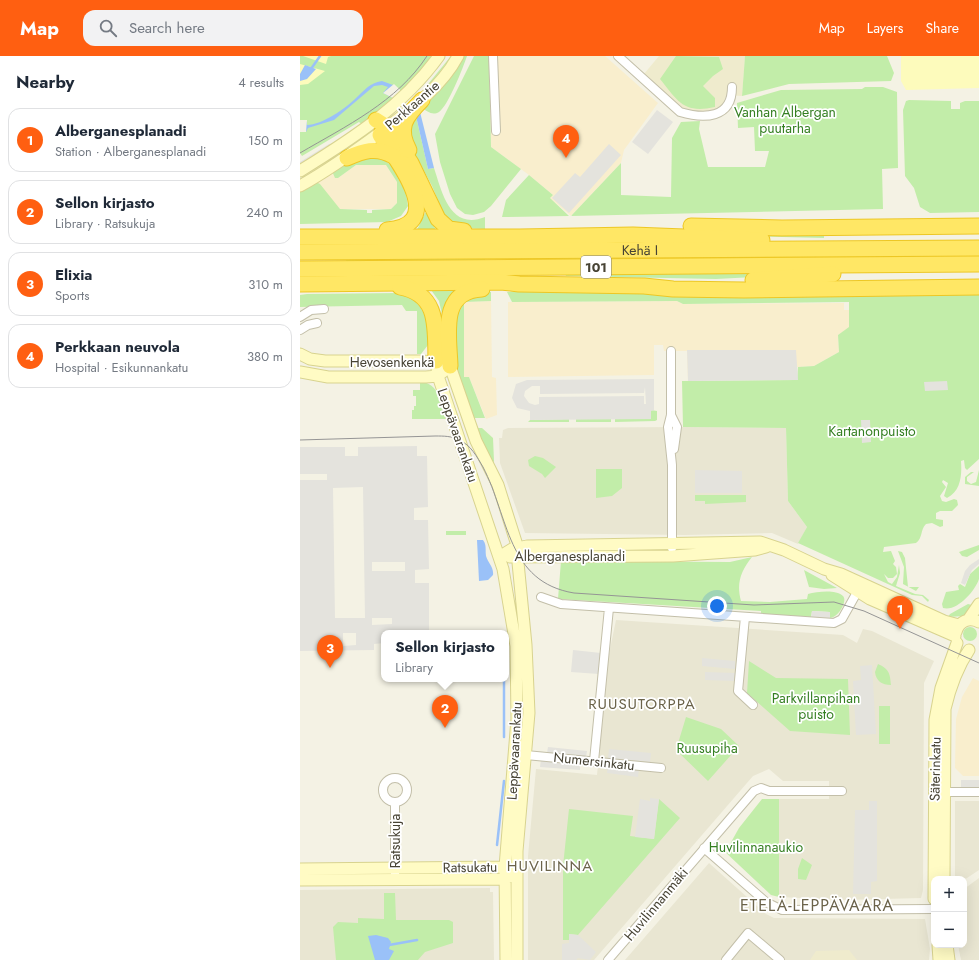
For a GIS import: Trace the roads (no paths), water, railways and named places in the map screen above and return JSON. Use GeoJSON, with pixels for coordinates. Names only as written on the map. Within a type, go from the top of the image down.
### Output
{"type":"FeatureCollection","features":[{"type":"Feature","properties":{"kind":"highway"},"geometry":{"type":"LineString","coordinates":[[411,163],[410,152],[402,135],[408,112],[417,94]]}},
{"type":"Feature","properties":{"kind":"highway"},"geometry":{"type":"LineString","coordinates":[[363,237],[384,230],[403,228],[412,223],[415,218],[418,203],[400,165],[393,156],[381,127]]}},
{"type":"Feature","properties":{"kind":"highway"},"geometry":{"type":"LineString","coordinates":[[381,127],[411,163],[438,218],[443,224],[454,231],[469,231],[488,237]]}},
{"type":"Feature","properties":{"kind":"highway"},"geometry":{"type":"LineString","coordinates":[[347,158],[370,150],[383,151],[393,156]]}},
{"type":"Feature","properties":{"kind":"highway"},"geometry":{"type":"LineString","coordinates":[[551,237],[588,230],[679,227],[782,228],[979,226]]}},
{"type":"Feature","properties":{"kind":"highway"},"geometry":{"type":"LineString","coordinates":[[300,237],[688,236],[834,242],[870,249]]}},
{"type":"Feature","properties":{"kind":"highway","name":"Kehä I"},"geometry":{"type":"LineString","coordinates":[[300,252],[979,248]]}},
{"type":"Feature","properties":{"kind":"highway","name":"Kehä I"},"geometry":{"type":"LineString","coordinates":[[300,269],[892,268],[921,265],[979,264]]}},
{"type":"Feature","properties":{"kind":"highway"},"geometry":{"type":"LineString","coordinates":[[644,286],[674,282],[711,283],[861,272],[892,268]]}},
{"type":"Feature","properties":{"kind":"highway"},"geometry":{"type":"LineString","coordinates":[[300,284],[501,282],[519,284],[644,286],[673,289],[979,287]]}},
{"type":"Feature","properties":{"kind":"highway"},"geometry":{"type":"LineString","coordinates":[[375,283],[416,292],[428,302],[433,316],[437,369]]}},
{"type":"Feature","properties":{"kind":"highway"},"geometry":{"type":"LineString","coordinates":[[450,366],[450,308],[459,296],[472,290],[502,288],[519,284]]}},
{"type":"Feature","properties":{"kind":"main road","name":"Perkkaantie"},"geometry":{"type":"LineString","coordinates":[[417,94],[440,56]]}},
{"type":"Feature","properties":{"kind":"main road","name":"Perkkaantie"},"geometry":{"type":"LineString","coordinates":[[381,127],[399,100],[417,94],[440,82],[458,56]]}},
{"type":"Feature","properties":{"kind":"main road","name":"Perkkaantie"},"geometry":{"type":"LineString","coordinates":[[381,127],[408,112]]}},
{"type":"Feature","properties":{"kind":"main road"},"geometry":{"type":"LineString","coordinates":[[300,186],[347,158],[381,127]]}},
{"type":"Feature","properties":{"kind":"main road"},"geometry":{"type":"LineString","coordinates":[[300,171],[356,136],[381,127]]}},
{"type":"Feature","properties":{"kind":"main road","name":"Hevosenkenkä"},"geometry":{"type":"LineString","coordinates":[[300,354],[310,359],[324,361],[437,369]]}},
{"type":"Feature","properties":{"kind":"main road","name":"Hevosenkenkä"},"geometry":{"type":"LineString","coordinates":[[300,372],[328,377],[437,369],[450,366]]}},
{"type":"Feature","properties":{"kind":"main road","name":"Leppävaarankatu"},"geometry":{"type":"LineString","coordinates":[[450,366],[476,441],[498,485],[510,521],[517,552],[528,668],[529,713],[517,851],[517,960]]}},
{"type":"Feature","properties":{"kind":"main road","name":"Leppävaarankatu"},"geometry":{"type":"LineString","coordinates":[[437,369],[499,557],[508,593],[516,646],[518,679],[515,753],[505,867],[506,960]]}},
{"type":"Feature","properties":{"kind":"main road","name":"Alberganesplanadi"},"geometry":{"type":"LineString","coordinates":[[499,557],[517,552],[528,546],[760,542],[784,550],[824,569],[841,574],[860,587],[944,621],[969,622]]}},
{"type":"Feature","properties":{"kind":"main road","name":"Alberganesplanadi"},"geometry":{"type":"LineString","coordinates":[[517,552],[673,556],[755,550],[769,546]]}},
{"type":"Feature","properties":{"kind":"main road","name":"Alberganesplanadi"},"geometry":{"type":"LineString","coordinates":[[860,587],[870,599],[956,639],[962,648],[974,649]]}},
{"type":"Feature","properties":{"kind":"main road"},"geometry":{"type":"LineString","coordinates":[[969,622],[979,604]]}},
{"type":"Feature","properties":{"kind":"main road","name":"Säterinkatu"},"geometry":{"type":"LineString","coordinates":[[944,876],[935,720],[938,702],[956,639],[969,622]]}},
{"type":"Feature","properties":{"kind":"main road","name":"Säterinkatu"},"geometry":{"type":"LineString","coordinates":[[935,876],[939,792],[946,709],[949,693],[956,674],[974,649]]}},
{"type":"Feature","properties":{"kind":"main road","name":"Ratsukatu"},"geometry":{"type":"LineString","coordinates":[[300,880],[505,867],[517,874]]}},
{"type":"Feature","properties":{"kind":"main road","name":"Ratsukatu"},"geometry":{"type":"LineString","coordinates":[[300,869],[505,879],[517,874]]}},
{"type":"Feature","properties":{"kind":"main road"},"geometry":{"type":"LineString","coordinates":[[938,948],[939,960]]}},
{"type":"Feature","properties":{"kind":"main road"},"geometry":{"type":"LineString","coordinates":[[947,948],[949,960]]}},
{"type":"Feature","properties":{"kind":"street"},"geometry":{"type":"LineString","coordinates":[[493,56],[496,131]]}},
{"type":"Feature","properties":{"kind":"street"},"geometry":{"type":"LineString","coordinates":[[618,56],[680,112],[689,115],[720,113],[727,108],[731,101],[732,87]]}},
{"type":"Feature","properties":{"kind":"street"},"geometry":{"type":"LineString","coordinates":[[300,317],[312,310],[324,309]]}},
{"type":"Feature","properties":{"kind":"street"},"geometry":{"type":"LineString","coordinates":[[300,321],[317,323],[308,325],[300,330]]}},
{"type":"Feature","properties":{"kind":"street"},"geometry":{"type":"LineString","coordinates":[[671,351],[671,415],[677,427],[672,465],[673,556]]}},
{"type":"Feature","properties":{"kind":"street"},"geometry":{"type":"LineString","coordinates":[[541,597],[554,603],[609,608],[834,623],[842,619],[860,587]]}},
{"type":"Feature","properties":{"kind":"street"},"geometry":{"type":"LineString","coordinates":[[594,761],[609,608]]}},
{"type":"Feature","properties":{"kind":"street"},"geometry":{"type":"LineString","coordinates":[[745,617],[738,691],[753,705]]}},
{"type":"Feature","properties":{"kind":"street","name":"Numersinkatu"},"geometry":{"type":"LineString","coordinates":[[515,753],[661,768]]}},
{"type":"Feature","properties":{"kind":"street"},"geometry":{"type":"LineString","coordinates":[[842,791],[770,791],[761,788],[754,791],[704,848],[766,902],[782,910],[931,909]]}},
{"type":"Feature","properties":{"kind":"street"},"geometry":{"type":"LineString","coordinates":[[939,792],[979,792]]}},
{"type":"Feature","properties":{"kind":"street","name":"Ratsukuja"},"geometry":{"type":"LineString","coordinates":[[395,802],[395,874]]}},
{"type":"Feature","properties":{"kind":"street","name":"Huvilinnanmäki"},"geometry":{"type":"LineString","coordinates":[[608,960],[704,848]]}},
{"type":"Feature","properties":{"kind":"street"},"geometry":{"type":"LineString","coordinates":[[726,960],[748,933],[780,960]]}},
{"type":"Feature","properties":{"kind":"water"},"geometry":{"type":"Polygon","coordinates":[[[305,65],[316,69],[307,79],[300,81],[300,74],[305,65]]]}},
{"type":"Feature","properties":{"kind":"water"},"geometry":{"type":"Polygon","coordinates":[[[382,81],[393,85],[420,112],[434,168],[428,169],[416,116],[399,101],[383,93],[388,87],[382,85],[374,86],[334,120],[308,128],[306,132],[300,132],[300,122],[307,122],[307,125],[326,119],[352,102],[370,85],[382,81]]]}},
{"type":"Feature","properties":{"kind":"water"},"geometry":{"type":"Polygon","coordinates":[[[477,540],[483,540],[486,556],[493,570],[493,575],[488,580],[479,581],[477,540]]]}},
{"type":"Feature","properties":{"kind":"water"},"geometry":{"type":"Polygon","coordinates":[[[376,935],[388,938],[391,942],[389,949],[394,951],[389,960],[375,960],[368,936],[376,935]]]}},
{"type":"Feature","properties":{"kind":"waterway"},"geometry":{"type":"LineString","coordinates":[[311,69],[320,56]]}},
{"type":"Feature","properties":{"kind":"waterway"},"geometry":{"type":"LineString","coordinates":[[504,682],[504,737]]}},
{"type":"Feature","properties":{"kind":"waterway"},"geometry":{"type":"LineString","coordinates":[[497,845],[504,781]]}},
{"type":"Feature","properties":{"kind":"waterway"},"geometry":{"type":"LineString","coordinates":[[389,945],[417,940]]}},
{"type":"Feature","properties":{"kind":"tram line"},"geometry":{"type":"LineString","coordinates":[[300,153],[370,112],[386,100],[415,72],[427,56]]}},
{"type":"Feature","properties":{"kind":"tram line"},"geometry":{"type":"LineString","coordinates":[[300,440],[438,436],[451,437],[463,442],[473,452],[483,467],[492,486],[513,545],[535,576],[552,586],[574,593],[754,605],[834,602],[864,611],[979,663]]}},
{"type":"Feature","properties":{"kind":"place","name":"Perkkaan neuvola"},"geometry":{"type":"Point","coordinates":[566,158]}},
{"type":"Feature","properties":{"kind":"place","name":"Alberganesplanadi"},"geometry":{"type":"Point","coordinates":[900,629]}},
{"type":"Feature","properties":{"kind":"place","name":"Elixia"},"geometry":{"type":"Point","coordinates":[330,668]}},
{"type":"Feature","properties":{"kind":"place","name":"Sellon kirjasto"},"geometry":{"type":"Point","coordinates":[445,728]}},
{"type":"Feature","properties":{"kind":"district","name":"RUUSUTORPPA"},"geometry":{"type":"Point","coordinates":[642,704]}},
{"type":"Feature","properties":{"kind":"district","name":"HUVILINNA"},"geometry":{"type":"Point","coordinates":[550,866]}},
{"type":"Feature","properties":{"kind":"district","name":"ETELÄ-LEPPÄVAARA"},"geometry":{"type":"Point","coordinates":[817,905]}},
{"type":"Feature","properties":{"kind":"park label","name":"Vanhan Albergan puutarha"},"geometry":{"type":"Point","coordinates":[785,120]}},
{"type":"Feature","properties":{"kind":"park label","name":"Kartanonpuisto"},"geometry":{"type":"Point","coordinates":[872,431]}},
{"type":"Feature","properties":{"kind":"park label","name":"Parkvillanpihan puisto"},"geometry":{"type":"Point","coordinates":[816,706]}},
{"type":"Feature","properties":{"kind":"park label","name":"Ruusupiha"},"geometry":{"type":"Point","coordinates":[707,748]}},
{"type":"Feature","properties":{"kind":"park label","name":"Huvilinnanaukio"},"geometry":{"type":"Point","coordinates":[756,847]}}]}
